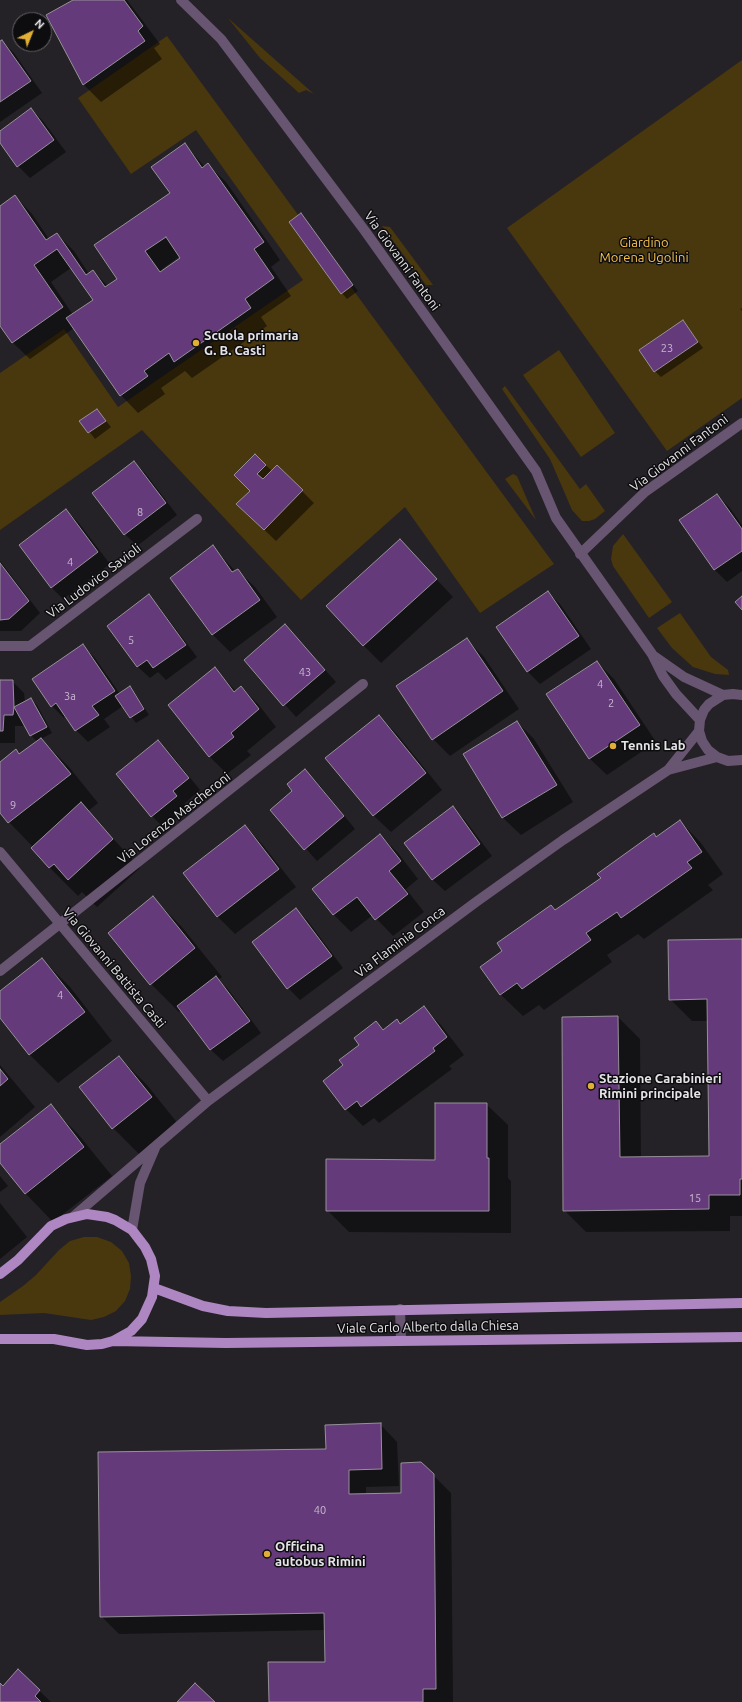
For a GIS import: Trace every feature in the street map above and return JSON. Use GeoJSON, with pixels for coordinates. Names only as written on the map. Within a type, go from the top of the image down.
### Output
{"type":"FeatureCollection","features":[{"type":"Feature","properties":{"kind":"main road"},"geometry":{"type":"LineString","coordinates":[[0,1274],[18,1260],[51,1226],[74,1216],[87,1214],[107,1217],[132,1230],[145,1247],[151,1259],[155,1276],[154,1288],[148,1309],[142,1319],[131,1331],[113,1341],[102,1344],[87,1345],[54,1339],[0,1339]]}},
{"type":"Feature","properties":{"kind":"main road","name":"Viale Carlo Alberto dalla Chiesa"},"geometry":{"type":"LineString","coordinates":[[154,1288],[203,1306],[228,1310],[266,1313],[742,1303]]}},
{"type":"Feature","properties":{"kind":"main road","name":"Viale Carlo Alberto dalla Chiesa"},"geometry":{"type":"LineString","coordinates":[[113,1341],[226,1343],[742,1337]]}},
{"type":"Feature","properties":{"kind":"street","name":"Via Giovanni Fantoni"},"geometry":{"type":"LineString","coordinates":[[181,0],[221,38],[369,237],[536,472],[556,518],[580,554],[652,654],[676,694],[700,720]]}},
{"type":"Feature","properties":{"kind":"street","name":"Via Giovanni Fantoni"},"geometry":{"type":"LineString","coordinates":[[580,554],[645,492],[742,423]]}},
{"type":"Feature","properties":{"kind":"street","name":"Via Ludovico Savioli"},"geometry":{"type":"LineString","coordinates":[[0,646],[30,646],[197,519]]}},
{"type":"Feature","properties":{"kind":"street","name":"Via Giovanni Fantoni"},"geometry":{"type":"LineString","coordinates":[[652,654],[684,677],[723,695]]}},
{"type":"Feature","properties":{"kind":"street","name":"Via Lorenzo Mascheroni"},"geometry":{"type":"LineString","coordinates":[[0,971],[363,684]]}},
{"type":"Feature","properties":{"kind":"street"},"geometry":{"type":"LineString","coordinates":[[741,761],[728,761],[717,757],[705,746],[699,731],[700,720],[704,710],[709,704],[723,695],[742,695]]}},
{"type":"Feature","properties":{"kind":"street","name":"Via Flaminia Conca"},"geometry":{"type":"LineString","coordinates":[[74,1216],[208,1101],[482,898],[563,840],[668,770],[699,731]]}},
{"type":"Feature","properties":{"kind":"street","name":"Via Flaminia Conca"},"geometry":{"type":"LineString","coordinates":[[668,770],[717,757]]}},
{"type":"Feature","properties":{"kind":"street","name":"Via Giovanni Battista Casti"},"geometry":{"type":"LineString","coordinates":[[0,852],[61,923],[208,1101]]}},
{"type":"Feature","properties":{"kind":"street","name":"Via Flaminia Conca"},"geometry":{"type":"LineString","coordinates":[[132,1230],[140,1183],[156,1146]]}},
{"type":"Feature","properties":{"kind":"street"},"geometry":{"type":"LineString","coordinates":[[400,1309],[401,1340]]}},
{"type":"Feature","properties":{"kind":"green space"},"geometry":{"type":"Polygon","coordinates":[[[228,18],[314,94],[306,90],[299,93],[260,58],[228,18]]]}},
{"type":"Feature","properties":{"kind":"green space","name":"Scuola primaria G. B. Casti"},"geometry":{"type":"Polygon","coordinates":[[[167,36],[554,564],[480,613],[405,507],[301,600],[142,430],[0,530],[0,373],[64,329],[118,407],[303,280],[196,130],[131,174],[78,98],[167,36]]]}},
{"type":"Feature","properties":{"kind":"green space","name":"Giardino Morena Ugolini"},"geometry":{"type":"Polygon","coordinates":[[[742,60],[742,308],[740,309],[742,311],[742,398],[667,451],[507,228],[742,60]]]}},
{"type":"Feature","properties":{"kind":"green space"},"geometry":{"type":"Polygon","coordinates":[[[382,226],[390,227],[433,285],[426,285],[382,226]]]}},
{"type":"Feature","properties":{"kind":"green space"},"geometry":{"type":"Polygon","coordinates":[[[559,350],[615,433],[581,457],[523,375],[559,350]]]}},
{"type":"Feature","properties":{"kind":"green space"},"geometry":{"type":"Polygon","coordinates":[[[505,386],[580,489],[586,484],[605,511],[595,519],[582,521],[572,510],[550,459],[502,389],[505,386]]]}},
{"type":"Feature","properties":{"kind":"green space"},"geometry":{"type":"Polygon","coordinates":[[[513,474],[517,476],[536,520],[505,479],[513,474]]]}},
{"type":"Feature","properties":{"kind":"green space"},"geometry":{"type":"Polygon","coordinates":[[[623,534],[672,602],[649,618],[613,566],[611,559],[613,546],[623,534]]]}},
{"type":"Feature","properties":{"kind":"green space"},"geometry":{"type":"Polygon","coordinates":[[[680,613],[711,657],[728,670],[729,675],[715,674],[693,667],[672,648],[657,628],[680,613]]]}},
{"type":"Feature","properties":{"kind":"green space"},"geometry":{"type":"Polygon","coordinates":[[[84,1237],[97,1237],[111,1242],[122,1251],[129,1263],[131,1276],[130,1289],[125,1301],[116,1311],[104,1317],[91,1320],[44,1313],[0,1315],[0,1302],[36,1275],[59,1250],[70,1241],[84,1237]]]}},
{"type":"Feature","properties":{"kind":"building"},"geometry":{"type":"Polygon","coordinates":[[[73,0],[124,0],[143,26],[138,31],[145,41],[83,85],[52,26],[51,12],[73,0]]]}},
{"type":"Feature","properties":{"kind":"building"},"geometry":{"type":"Polygon","coordinates":[[[2,40],[31,81],[0,102],[0,41],[2,40]]]}},
{"type":"Feature","properties":{"kind":"building"},"geometry":{"type":"Polygon","coordinates":[[[31,108],[54,140],[17,167],[0,143],[0,131],[31,108]]]}},
{"type":"Feature","properties":{"kind":"building"},"geometry":{"type":"Polygon","coordinates":[[[185,143],[202,168],[208,163],[264,242],[254,249],[274,278],[245,299],[251,308],[174,362],[169,353],[144,371],[148,376],[120,396],[66,318],[93,300],[57,249],[34,265],[63,307],[12,343],[0,326],[0,206],[15,195],[46,240],[57,233],[86,275],[93,270],[105,287],[117,279],[94,245],[170,193],[151,167],[185,143]],[[166,237],[145,251],[160,272],[180,258],[166,237]]]}},
{"type":"Feature","properties":{"kind":"building"},"geometry":{"type":"Polygon","coordinates":[[[301,213],[353,285],[341,294],[289,222],[301,213]]]}},
{"type":"Feature","properties":{"kind":"building"},"geometry":{"type":"Polygon","coordinates":[[[683,320],[698,342],[654,372],[639,350],[683,320]]]}},
{"type":"Feature","properties":{"kind":"building"},"geometry":{"type":"Polygon","coordinates":[[[97,409],[106,421],[88,433],[79,421],[97,409]]]}},
{"type":"Feature","properties":{"kind":"building"},"geometry":{"type":"Polygon","coordinates":[[[255,454],[266,465],[257,474],[263,479],[277,465],[303,490],[264,530],[236,504],[250,491],[234,475],[255,454]]]}},
{"type":"Feature","properties":{"kind":"building"},"geometry":{"type":"Polygon","coordinates":[[[134,461],[166,503],[124,535],[92,493],[134,461]]]}},
{"type":"Feature","properties":{"kind":"building"},"geometry":{"type":"Polygon","coordinates":[[[717,494],[742,529],[742,551],[714,570],[679,520],[717,494]]]}},
{"type":"Feature","properties":{"kind":"building"},"geometry":{"type":"Polygon","coordinates":[[[66,509],[98,552],[51,588],[19,545],[66,509]]]}},
{"type":"Feature","properties":{"kind":"building"},"geometry":{"type":"Polygon","coordinates":[[[400,539],[437,579],[363,646],[326,606],[400,539]]]}},
{"type":"Feature","properties":{"kind":"building"},"geometry":{"type":"Polygon","coordinates":[[[213,545],[232,572],[238,569],[260,600],[212,635],[170,578],[213,545]]]}},
{"type":"Feature","properties":{"kind":"building"},"geometry":{"type":"Polygon","coordinates":[[[0,563],[29,601],[9,619],[0,620],[0,563]]]}},
{"type":"Feature","properties":{"kind":"building"},"geometry":{"type":"Polygon","coordinates":[[[548,591],[579,636],[527,672],[496,627],[548,591]]]}},
{"type":"Feature","properties":{"kind":"building"},"geometry":{"type":"Polygon","coordinates":[[[149,594],[186,645],[153,668],[147,660],[137,667],[107,626],[149,594]]]}},
{"type":"Feature","properties":{"kind":"building"},"geometry":{"type":"Polygon","coordinates":[[[742,596],[742,610],[735,602],[742,596]]]}},
{"type":"Feature","properties":{"kind":"building"},"geometry":{"type":"Polygon","coordinates":[[[285,624],[325,670],[283,706],[244,660],[285,624]]]}},
{"type":"Feature","properties":{"kind":"building"},"geometry":{"type":"Polygon","coordinates":[[[467,638],[503,691],[432,740],[396,686],[467,638]]]}},
{"type":"Feature","properties":{"kind":"building"},"geometry":{"type":"Polygon","coordinates":[[[83,644],[115,691],[92,706],[99,715],[75,731],[56,703],[51,707],[32,679],[83,644]]]}},
{"type":"Feature","properties":{"kind":"building"},"geometry":{"type":"Polygon","coordinates":[[[597,661],[640,725],[589,759],[546,694],[597,661]]]}},
{"type":"Feature","properties":{"kind":"building"},"geometry":{"type":"Polygon","coordinates":[[[215,667],[234,692],[241,686],[259,709],[231,733],[234,737],[209,757],[168,705],[215,667]]]}},
{"type":"Feature","properties":{"kind":"building"},"geometry":{"type":"Polygon","coordinates":[[[0,680],[13,680],[13,715],[4,715],[3,731],[0,731],[0,680]]]}},
{"type":"Feature","properties":{"kind":"building"},"geometry":{"type":"Polygon","coordinates":[[[130,686],[144,709],[130,718],[115,696],[130,686]]]}},
{"type":"Feature","properties":{"kind":"building"},"geometry":{"type":"Polygon","coordinates":[[[31,698],[47,727],[30,736],[14,707],[31,698]]]}},
{"type":"Feature","properties":{"kind":"building"},"geometry":{"type":"Polygon","coordinates":[[[379,715],[426,773],[373,816],[325,758],[379,715]]]}},
{"type":"Feature","properties":{"kind":"building"},"geometry":{"type":"Polygon","coordinates":[[[517,721],[557,785],[502,818],[463,754],[517,721]]]}},
{"type":"Feature","properties":{"kind":"building"},"geometry":{"type":"Polygon","coordinates":[[[41,738],[71,774],[8,823],[0,813],[0,762],[16,749],[19,754],[41,738]]]}},
{"type":"Feature","properties":{"kind":"building"},"geometry":{"type":"Polygon","coordinates":[[[158,740],[189,778],[173,791],[177,796],[151,817],[116,774],[158,740]]]}},
{"type":"Feature","properties":{"kind":"building"},"geometry":{"type":"Polygon","coordinates":[[[305,769],[344,816],[304,850],[270,810],[292,791],[287,784],[305,769]]]}},
{"type":"Feature","properties":{"kind":"building"},"geometry":{"type":"Polygon","coordinates":[[[81,802],[113,839],[68,880],[54,864],[49,868],[31,848],[81,802]]]}},
{"type":"Feature","properties":{"kind":"building"},"geometry":{"type":"Polygon","coordinates":[[[453,806],[480,844],[432,880],[404,843],[453,806]]]}},
{"type":"Feature","properties":{"kind":"building"},"geometry":{"type":"Polygon","coordinates":[[[680,820],[702,852],[687,862],[692,868],[621,918],[617,912],[586,933],[591,940],[522,989],[517,983],[500,995],[480,967],[502,951],[497,943],[551,905],[555,910],[601,878],[597,874],[654,833],[656,837],[680,820]]]}},
{"type":"Feature","properties":{"kind":"building"},"geometry":{"type":"Polygon","coordinates":[[[245,825],[279,869],[217,917],[183,873],[245,825]]]}},
{"type":"Feature","properties":{"kind":"building"},"geometry":{"type":"Polygon","coordinates":[[[380,834],[401,861],[389,871],[408,894],[375,920],[357,897],[333,915],[312,889],[380,834]]]}},
{"type":"Feature","properties":{"kind":"building"},"geometry":{"type":"Polygon","coordinates":[[[153,896],[195,948],[150,985],[108,933],[153,896]]]}},
{"type":"Feature","properties":{"kind":"building"},"geometry":{"type":"Polygon","coordinates":[[[296,908],[332,956],[287,989],[252,942],[296,908]]]}},
{"type":"Feature","properties":{"kind":"building","name":"Stazione Carabinieri Rimini principale"},"geometry":{"type":"Polygon","coordinates":[[[742,939],[742,1179],[740,1179],[740,1195],[709,1195],[709,1209],[563,1211],[562,1017],[618,1016],[620,1157],[709,1156],[707,999],[669,1000],[668,940],[742,939]]]}},
{"type":"Feature","properties":{"kind":"building"},"geometry":{"type":"Polygon","coordinates":[[[42,958],[85,1012],[29,1055],[0,1018],[0,991],[42,958]]]}},
{"type":"Feature","properties":{"kind":"building"},"geometry":{"type":"Polygon","coordinates":[[[216,976],[250,1021],[210,1050],[177,1006],[216,976]]]}},
{"type":"Feature","properties":{"kind":"building"},"geometry":{"type":"Polygon","coordinates":[[[424,1006],[447,1037],[433,1048],[435,1051],[361,1107],[357,1101],[345,1110],[323,1081],[343,1065],[339,1060],[359,1045],[354,1038],[376,1021],[383,1030],[397,1019],[400,1024],[424,1006]]]}},
{"type":"Feature","properties":{"kind":"building"},"geometry":{"type":"Polygon","coordinates":[[[119,1056],[152,1097],[112,1129],[79,1087],[119,1056]]]}},
{"type":"Feature","properties":{"kind":"building"},"geometry":{"type":"Polygon","coordinates":[[[0,1069],[8,1079],[0,1086],[0,1069]]]}},
{"type":"Feature","properties":{"kind":"building"},"geometry":{"type":"Polygon","coordinates":[[[435,1103],[487,1103],[489,1211],[326,1211],[326,1159],[435,1160],[435,1103]]]}},
{"type":"Feature","properties":{"kind":"building"},"geometry":{"type":"Polygon","coordinates":[[[51,1104],[84,1147],[25,1194],[0,1163],[0,1144],[51,1104]]]}},
{"type":"Feature","properties":{"kind":"building","name":"Officina autobus Rimini"},"geometry":{"type":"Polygon","coordinates":[[[381,1423],[382,1469],[349,1470],[349,1494],[401,1493],[401,1463],[421,1462],[434,1474],[436,1689],[423,1689],[423,1702],[269,1702],[268,1662],[325,1662],[324,1613],[100,1617],[98,1452],[326,1449],[325,1425],[381,1423]]]}},
{"type":"Feature","properties":{"kind":"building"},"geometry":{"type":"Polygon","coordinates":[[[18,1669],[40,1690],[35,1696],[41,1702],[0,1702],[0,1683],[3,1686],[18,1669]]]}},
{"type":"Feature","properties":{"kind":"building"},"geometry":{"type":"Polygon","coordinates":[[[195,1683],[215,1702],[177,1702],[195,1683]]]}},
{"type":"Feature","properties":{"kind":"place","name":"Scuola primaria G. B. Casti"},"geometry":{"type":"Point","coordinates":[196,343]}},
{"type":"Feature","properties":{"kind":"place","name":"Tennis Lab"},"geometry":{"type":"Point","coordinates":[613,746]}},
{"type":"Feature","properties":{"kind":"place","name":"Stazione Carabinieri Rimini principale"},"geometry":{"type":"Point","coordinates":[591,1086]}},
{"type":"Feature","properties":{"kind":"place","name":"Officina autobus Rimini"},"geometry":{"type":"Point","coordinates":[267,1554]}}]}
